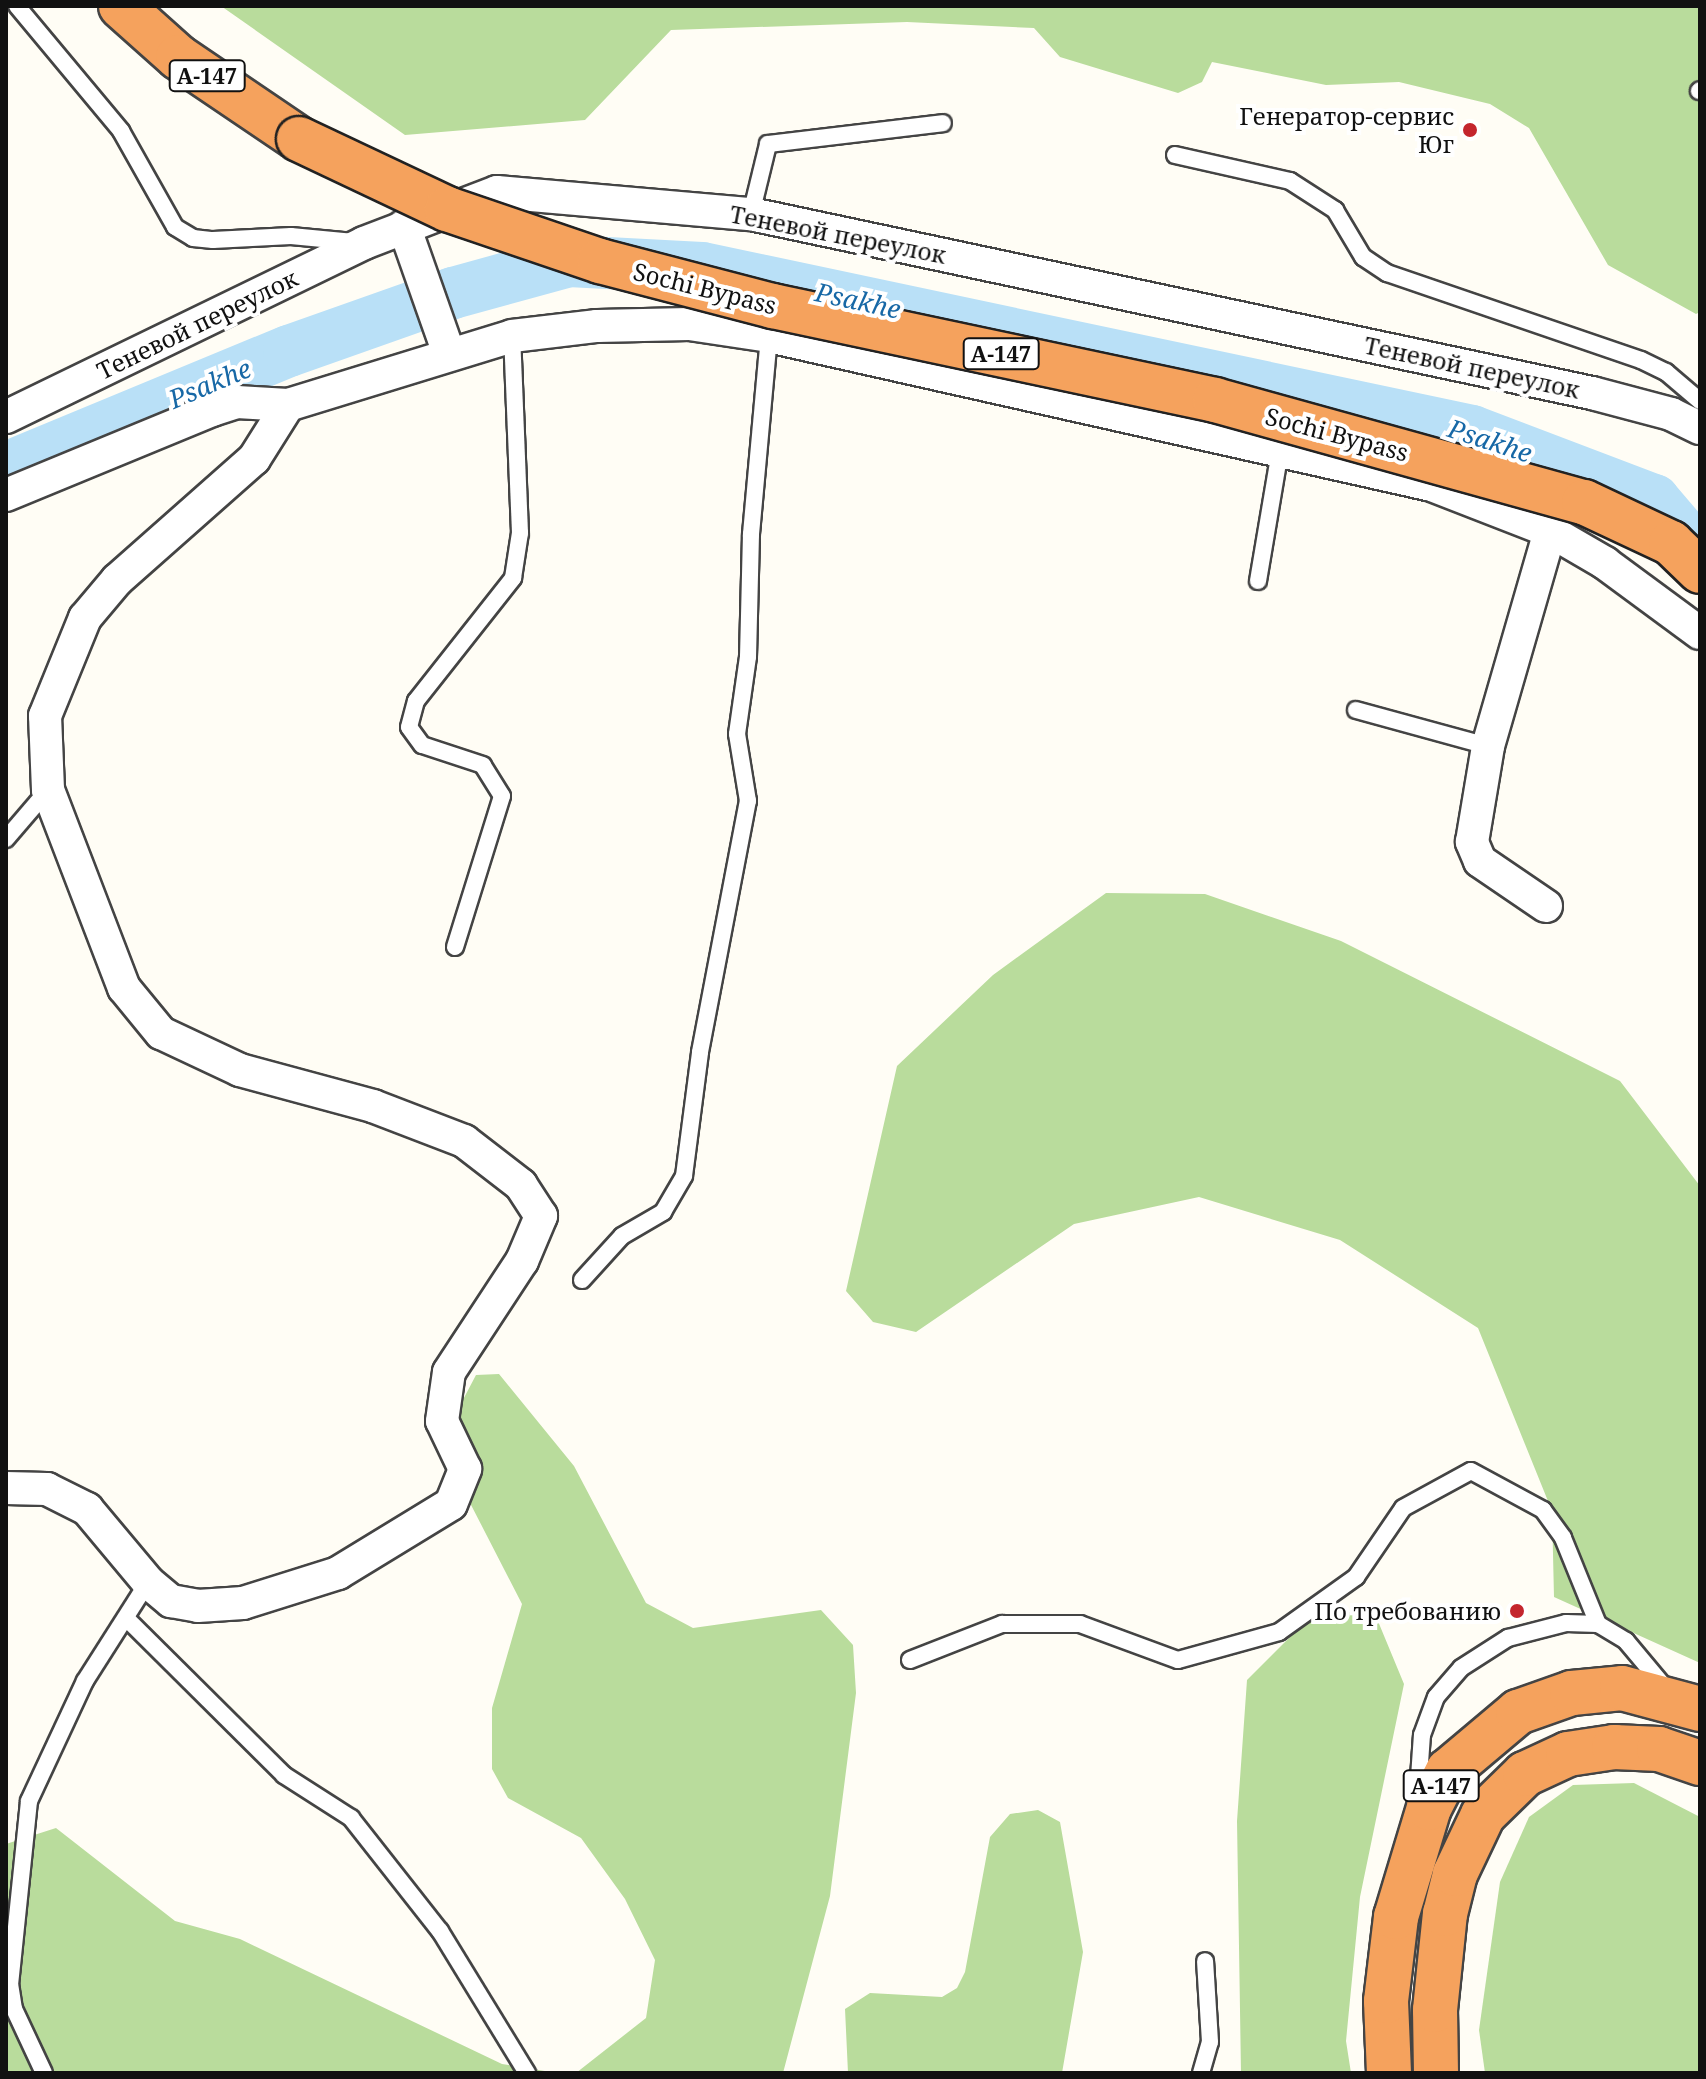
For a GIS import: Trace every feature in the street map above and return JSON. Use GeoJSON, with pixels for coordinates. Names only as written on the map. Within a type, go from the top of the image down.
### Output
{"type":"FeatureCollection","features":[{"type":"Feature","properties":{"kind":"highway","name":"Sochi Bypass"},"geometry":{"type":"LineString","coordinates":[[121,6],[178,57],[299,139],[447,209],[600,261],[773,306],[1215,400],[1584,502],[1671,543],[1700,571]]}},
{"type":"Feature","properties":{"kind":"highway","name":"А-147"},"geometry":{"type":"LineString","coordinates":[[1389,2073],[1388,1987],[1396,1917],[1418,1837],[1448,1771],[1518,1712],[1572,1693],[1622,1688],[1687,1704]]}},
{"type":"Feature","properties":{"kind":"highway","name":"А-147"},"geometry":{"type":"LineString","coordinates":[[1436,2073],[1435,2010],[1445,1914],[1455,1874],[1483,1815],[1525,1774],[1568,1754],[1614,1747],[1659,1749],[1700,1763]]}},
{"type":"Feature","properties":{"kind":"street","name":"Теневой переулок"},"geometry":{"type":"LineString","coordinates":[[6,417],[364,243],[497,192],[751,214],[1592,393],[1671,414],[1700,428]]}},
{"type":"Feature","properties":{"kind":"street"},"geometry":{"type":"LineString","coordinates":[[404,226],[448,351]]}},
{"type":"Feature","properties":{"kind":"street"},"geometry":{"type":"LineString","coordinates":[[6,495],[237,402],[288,405],[448,351],[512,336],[597,326],[689,324],[769,336],[1432,485],[1550,531],[1605,563],[1700,633]]}},
{"type":"Feature","properties":{"kind":"street"},"geometry":{"type":"LineString","coordinates":[[6,1488],[47,1489],[87,1509],[148,1582],[171,1601],[198,1606],[243,1603],[338,1573],[451,1504],[465,1469],[442,1421],[449,1372],[522,1261],[541,1216],[521,1185],[464,1141],[373,1106],[240,1070],[161,1033],[124,988],[48,790],[45,716],[85,618],[117,580],[254,459],[288,405]]}},
{"type":"Feature","properties":{"kind":"street"},"geometry":{"type":"LineString","coordinates":[[1546,906],[1480,861],[1472,842],[1488,746],[1550,531]]}},
{"type":"Feature","properties":{"kind":"lane"},"geometry":{"type":"LineString","coordinates":[[17,6],[121,131],[175,227],[193,238],[213,240],[291,236],[364,243]]}},
{"type":"Feature","properties":{"kind":"lane"},"geometry":{"type":"LineString","coordinates":[[751,214],[768,144],[943,123]]}},
{"type":"Feature","properties":{"kind":"lane"},"geometry":{"type":"LineString","coordinates":[[1175,155],[1290,181],[1335,210],[1363,257],[1387,273],[1641,360],[1666,372],[1700,401]]}},
{"type":"Feature","properties":{"kind":"lane"},"geometry":{"type":"LineString","coordinates":[[455,947],[502,796],[483,765],[422,745],[409,727],[416,701],[513,578],[520,533],[512,336]]}},
{"type":"Feature","properties":{"kind":"lane"},"geometry":{"type":"LineString","coordinates":[[582,1280],[622,1236],[663,1212],[684,1176],[700,1052],[748,801],[737,734],[748,657],[751,534],[769,336]]}},
{"type":"Feature","properties":{"kind":"lane"},"geometry":{"type":"LineString","coordinates":[[1258,581],[1280,451]]}},
{"type":"Feature","properties":{"kind":"lane"},"geometry":{"type":"LineString","coordinates":[[1356,710],[1488,746]]}},
{"type":"Feature","properties":{"kind":"lane"},"geometry":{"type":"LineString","coordinates":[[6,839],[48,790]]}},
{"type":"Feature","properties":{"kind":"lane"},"geometry":{"type":"LineString","coordinates":[[910,1660],[1002,1624],[1080,1624],[1178,1660],[1279,1632],[1356,1577],[1403,1508],[1471,1471],[1543,1510],[1563,1538],[1598,1624]]}},
{"type":"Feature","properties":{"kind":"lane"},"geometry":{"type":"LineString","coordinates":[[44,2073],[14,2009],[10,1985],[29,1801],[85,1681],[148,1582]]}},
{"type":"Feature","properties":{"kind":"lane"},"geometry":{"type":"LineString","coordinates":[[127,1619],[284,1775],[351,1818],[440,1931],[527,2073]]}},
{"type":"Feature","properties":{"kind":"lane"},"geometry":{"type":"LineString","coordinates":[[1418,1837],[1422,1735],[1436,1697],[1461,1668],[1508,1638],[1566,1623],[1598,1624],[1626,1641],[1687,1704]]}},
{"type":"Feature","properties":{"kind":"lane"},"geometry":{"type":"LineString","coordinates":[[1201,2073],[1210,2042],[1205,1961]]}},
{"type":"Feature","properties":{"kind":"green space"},"geometry":{"type":"Polygon","coordinates":[[[221,6],[1700,6],[1700,312],[1696,314],[1608,265],[1529,128],[1490,104],[1399,82],[1326,85],[1212,62],[1202,82],[1178,93],[1060,57],[1034,28],[907,22],[671,30],[585,120],[405,135],[221,6]]]}},
{"type":"Feature","properties":{"kind":"green space"},"geometry":{"type":"Polygon","coordinates":[[[1106,893],[1205,894],[1341,941],[1620,1081],[1700,1186],[1700,1663],[1554,1597],[1552,1511],[1478,1328],[1340,1240],[1199,1197],[1074,1224],[916,1332],[873,1322],[846,1291],[897,1066],[993,975],[1106,893]]]}},
{"type":"Feature","properties":{"kind":"green space"},"geometry":{"type":"Polygon","coordinates":[[[499,1374],[574,1466],[646,1603],[693,1628],[821,1610],[853,1645],[856,1693],[830,1896],[783,2073],[576,2073],[646,2018],[655,1960],[625,1899],[581,1838],[508,1798],[492,1769],[492,1708],[522,1604],[451,1466],[456,1413],[476,1375],[499,1374]]]}},
{"type":"Feature","properties":{"kind":"green space"},"geometry":{"type":"Polygon","coordinates":[[[1317,1610],[1375,1614],[1404,1684],[1360,1897],[1346,2041],[1351,2073],[1241,2073],[1237,1821],[1247,1680],[1317,1610]]]}},
{"type":"Feature","properties":{"kind":"green space"},"geometry":{"type":"Polygon","coordinates":[[[1634,1783],[1700,1817],[1700,2073],[1485,2073],[1479,2030],[1500,1882],[1529,1817],[1573,1785],[1634,1783]]]}},
{"type":"Feature","properties":{"kind":"green space"},"geometry":{"type":"Polygon","coordinates":[[[1038,1810],[1060,1822],[1083,1952],[1062,2073],[848,2073],[845,2009],[870,1993],[942,1997],[957,1988],[965,1972],[990,1837],[1010,1814],[1038,1810]]]}},
{"type":"Feature","properties":{"kind":"green space"},"geometry":{"type":"Polygon","coordinates":[[[56,1828],[175,1921],[240,1939],[502,2064],[557,2073],[6,2073],[6,1844],[56,1828]]]}},
{"type":"Feature","properties":{"kind":"waterway","name":"Psakhe"},"geometry":{"type":"LineString","coordinates":[[6,468],[289,351],[453,293],[569,261],[702,268],[1472,431],[1654,500],[1700,554]]}},
{"type":"Feature","properties":{"kind":"place","name":"Генератор-сервис Юг"},"geometry":{"type":"Point","coordinates":[1470,130]}},
{"type":"Feature","properties":{"kind":"place","name":"По требованию"},"geometry":{"type":"Point","coordinates":[1517,1611]}}]}
